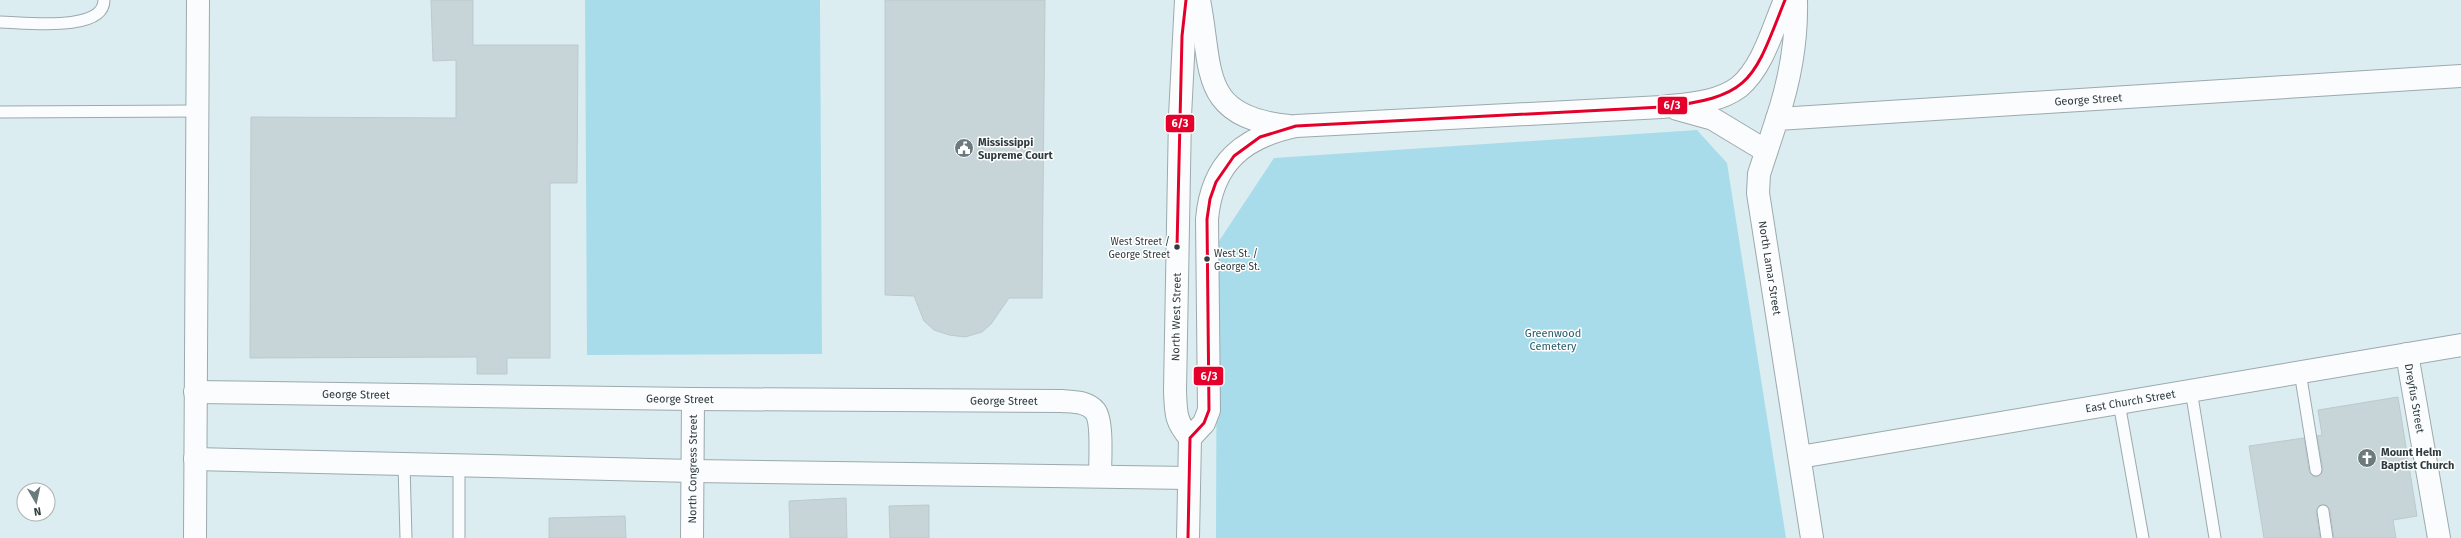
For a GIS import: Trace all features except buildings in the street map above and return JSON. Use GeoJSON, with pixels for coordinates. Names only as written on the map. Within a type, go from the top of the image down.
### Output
{"type":"FeatureCollection","features":[{"type":"Feature","properties":{"kind":"street"},"geometry":{"type":"LineString","coordinates":[[195,538],[198,0]]}},
{"type":"Feature","properties":{"kind":"street","name":"North West Street"},"geometry":{"type":"LineString","coordinates":[[1186,0],[1180,108],[1175,391],[1176,414],[1180,426],[1190,438]]}},
{"type":"Feature","properties":{"kind":"street"},"geometry":{"type":"LineString","coordinates":[[1199,0],[1207,62],[1212,82],[1221,98],[1234,110],[1250,117],[1270,124],[1296,126],[1662,107],[1718,98],[1739,87],[1754,69],[1762,55],[1785,0]]}},
{"type":"Feature","properties":{"kind":"street","name":"North Lamar Street"},"geometry":{"type":"LineString","coordinates":[[1796,0],[1795,48],[1787,88],[1759,174],[1758,193],[1812,538]]}},
{"type":"Feature","properties":{"kind":"street","name":"George Street"},"geometry":{"type":"LineString","coordinates":[[1777,119],[2461,76]]}},
{"type":"Feature","properties":{"kind":"street"},"geometry":{"type":"LineString","coordinates":[[1662,107],[1682,109],[1713,119],[1766,151]]}},
{"type":"Feature","properties":{"kind":"street"},"geometry":{"type":"LineString","coordinates":[[1188,538],[1190,438],[1204,424],[1209,410],[1207,219],[1209,200],[1214,184],[1229,160],[1239,150],[1258,138],[1275,131],[1296,126]]}},
{"type":"Feature","properties":{"kind":"street","name":"East Church Street"},"geometry":{"type":"LineString","coordinates":[[1800,457],[2461,345]]}},
{"type":"Feature","properties":{"kind":"street","name":"Dreyfus Street"},"geometry":{"type":"LineString","coordinates":[[2408,354],[2439,538]]}},
{"type":"Feature","properties":{"kind":"street","name":"George Street"},"geometry":{"type":"LineString","coordinates":[[195,392],[693,400],[1062,401],[1083,403],[1095,411],[1099,425],[1100,476]]}},
{"type":"Feature","properties":{"kind":"street","name":"North Congress Street"},"geometry":{"type":"LineString","coordinates":[[692,538],[693,400]]}},
{"type":"Feature","properties":{"kind":"street"},"geometry":{"type":"LineString","coordinates":[[195,459],[692,471],[1189,478]]}},
{"type":"Feature","properties":{"kind":"lane"},"geometry":{"type":"LineString","coordinates":[[0,22],[79,22],[95,18],[104,6],[104,0]]}},
{"type":"Feature","properties":{"kind":"lane"},"geometry":{"type":"LineString","coordinates":[[0,112],[197,112]]}},
{"type":"Feature","properties":{"kind":"lane"},"geometry":{"type":"LineString","coordinates":[[2300,372],[2316,470]]}},
{"type":"Feature","properties":{"kind":"lane"},"geometry":{"type":"LineString","coordinates":[[2191,390],[2215,538]]}},
{"type":"Feature","properties":{"kind":"lane"},"geometry":{"type":"LineString","coordinates":[[2120,402],[2143,538]]}},
{"type":"Feature","properties":{"kind":"lane"},"geometry":{"type":"LineString","coordinates":[[404,464],[406,538]]}},
{"type":"Feature","properties":{"kind":"lane"},"geometry":{"type":"LineString","coordinates":[[459,465],[459,538]]}},
{"type":"Feature","properties":{"kind":"lane"},"geometry":{"type":"LineString","coordinates":[[2323,511],[2327,538]]}},
{"type":"Feature","properties":{"kind":"green space"},"geometry":{"type":"Polygon","coordinates":[[[585,0],[820,0],[822,354],[587,355],[585,0]]]}},
{"type":"Feature","properties":{"kind":"green space","name":"Greenwood Cemetery"},"geometry":{"type":"Polygon","coordinates":[[[1697,130],[1727,163],[1786,538],[1216,538],[1217,244],[1274,158],[1697,130]]]}},
{"type":"Feature","properties":{"kind":"transit line","name":"6/3"},"geometry":{"type":"LineString","coordinates":[[1177,247],[1182,36],[1186,0]]}},
{"type":"Feature","properties":{"kind":"transit line","name":"6/3"},"geometry":{"type":"LineString","coordinates":[[1188,538],[1190,438],[1204,423],[1209,410],[1207,219],[1210,199],[1216,182],[1234,156],[1260,137],[1296,126],[1662,107],[1692,103],[1715,97],[1732,90],[1746,80],[1756,66],[1765,49],[1785,0]]}},
{"type":"Feature","properties":{"kind":"place","name":"Mississippi Supreme Court"},"geometry":{"type":"Point","coordinates":[964,148]}},
{"type":"Feature","properties":{"kind":"place","name":"West Street / George Street"},"geometry":{"type":"Point","coordinates":[1177,247]}},
{"type":"Feature","properties":{"kind":"place","name":"West St. / George St."},"geometry":{"type":"Point","coordinates":[1207,259]}},
{"type":"Feature","properties":{"kind":"place","name":"Mount Helm Baptist Church"},"geometry":{"type":"Point","coordinates":[2367,458]}}]}
